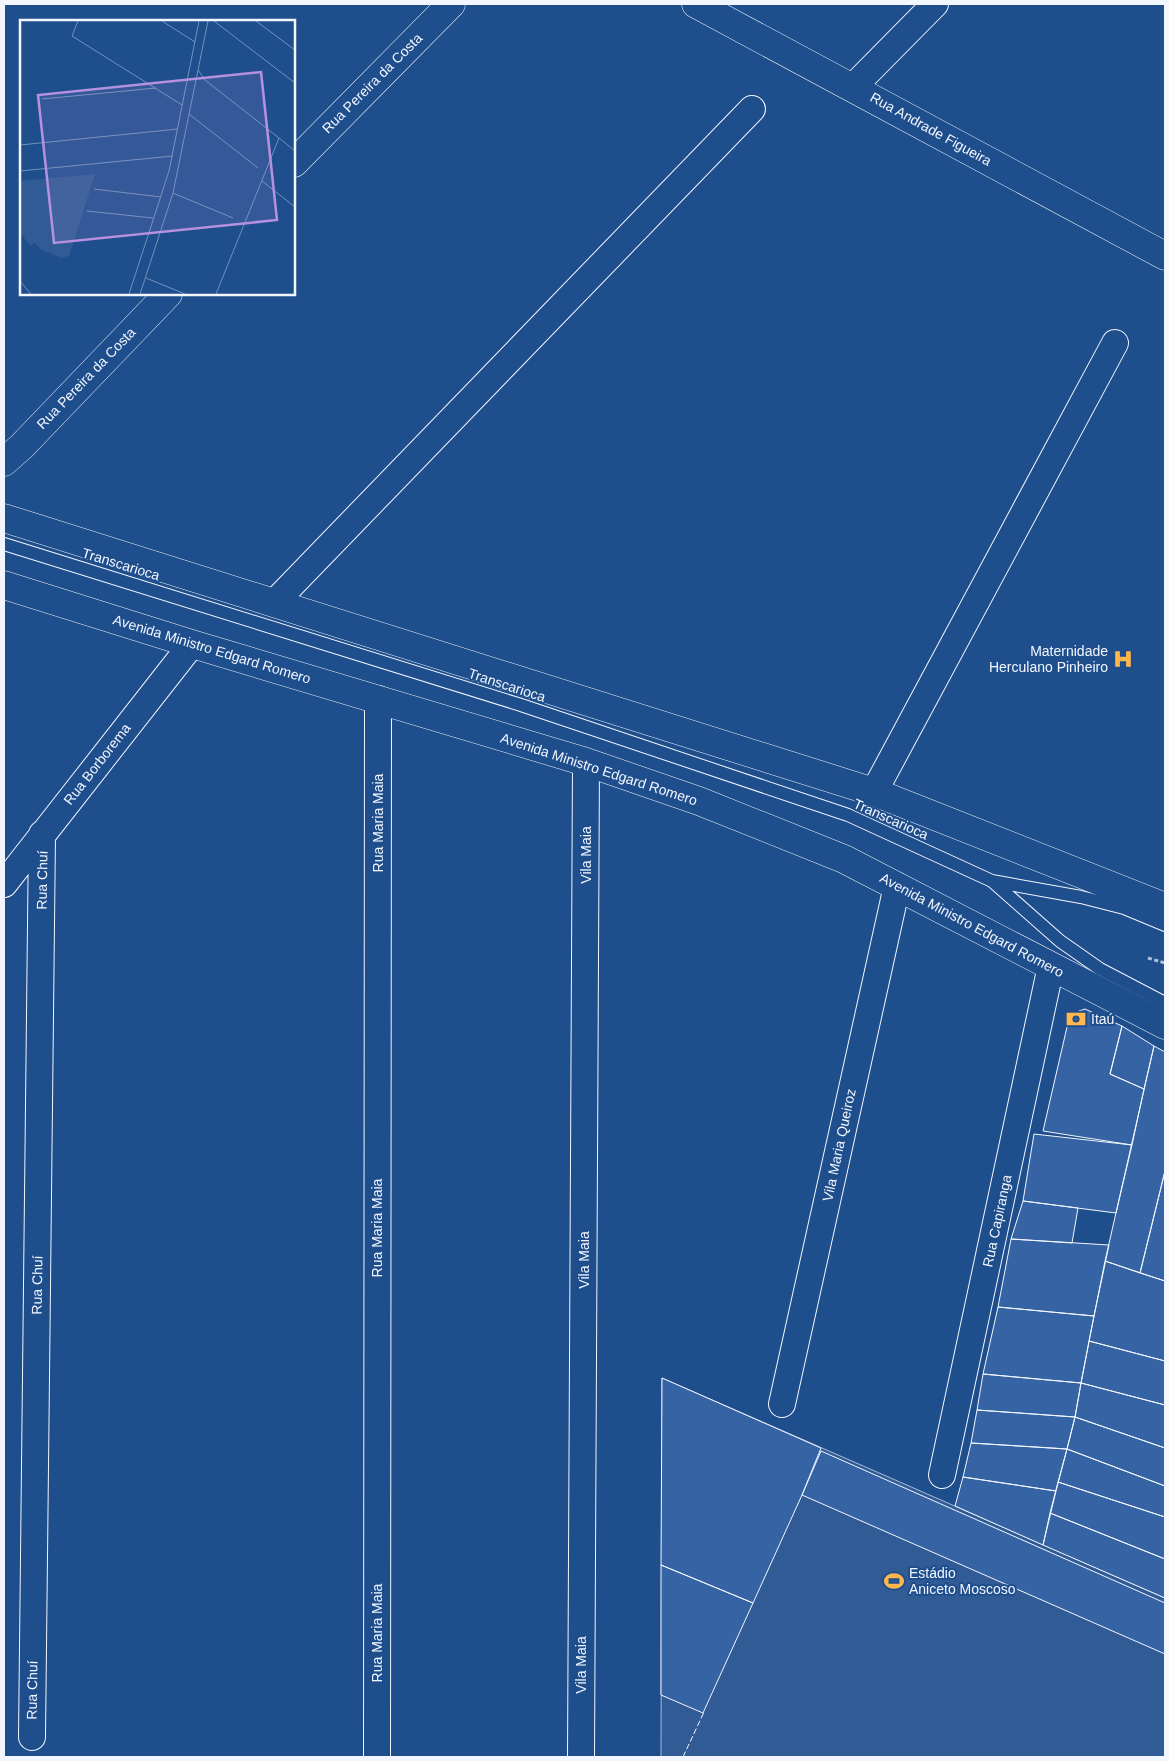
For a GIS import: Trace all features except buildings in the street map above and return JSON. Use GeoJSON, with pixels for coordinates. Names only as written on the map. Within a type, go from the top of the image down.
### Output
{"type":"FeatureCollection","features":[{"type":"Feature","properties":{"kind":"main road","name":"Rua Pereira da Costa"},"geometry":{"type":"LineString","coordinates":[[295,162],[450,4]]}},
{"type":"Feature","properties":{"kind":"main road","name":"Rua Andrade Figueira"},"geometry":{"type":"LineString","coordinates":[[696,4],[854,87],[1165,256]]}},
{"type":"Feature","properties":{"kind":"main road","name":"Rua Pereira da Costa"},"geometry":{"type":"LineString","coordinates":[[4,462],[22,446],[167,295]]}},
{"type":"Feature","properties":{"kind":"main road"},"geometry":{"type":"LineString","coordinates":[[4,518],[874,792],[1165,907]]}},
{"type":"Feature","properties":{"kind":"main road","name":"Avenida Ministro Edgard Romero"},"geometry":{"type":"LineString","coordinates":[[4,585],[192,644],[586,762],[708,805],[844,859],[1165,1025]]}},
{"type":"Feature","properties":{"kind":"street"},"geometry":{"type":"LineString","coordinates":[[854,87],[935,4]]}},
{"type":"Feature","properties":{"kind":"street"},"geometry":{"type":"LineString","coordinates":[[274,603],[752,109]]}},
{"type":"Feature","properties":{"kind":"street"},"geometry":{"type":"LineString","coordinates":[[874,792],[1115,343]]}},
{"type":"Feature","properties":{"kind":"street","name":"Rua Borborema"},"geometry":{"type":"LineString","coordinates":[[4,884],[192,644]]}},
{"type":"Feature","properties":{"kind":"street","name":"Rua Maria Maia"},"geometry":{"type":"LineString","coordinates":[[377,1757],[378,699]]}},
{"type":"Feature","properties":{"kind":"street","name":"Vila Maia"},"geometry":{"type":"LineString","coordinates":[[581,1757],[586,762]]}},
{"type":"Feature","properties":{"kind":"street","name":"Rua Chuí"},"geometry":{"type":"LineString","coordinates":[[32,1737],[42,834]]}},
{"type":"Feature","properties":{"kind":"street","name":"Vila Maria Queiroz"},"geometry":{"type":"LineString","coordinates":[[782,1404],[897,886]]}},
{"type":"Feature","properties":{"kind":"street","name":"Rua Capiranga"},"geometry":{"type":"LineString","coordinates":[[942,1475],[1051,966]]}},
{"type":"Feature","properties":{"kind":"lane","name":"Transcarioca"},"geometry":{"type":"LineString","coordinates":[[4,544],[522,705],[838,812],[992,881],[1080,897],[1124,908],[1165,925]]}},
{"type":"Feature","properties":{"kind":"lane","name":"Transcarioca"},"geometry":{"type":"LineString","coordinates":[[992,881],[1060,941],[1100,969],[1165,1003]]}},
{"type":"Feature","properties":{"kind":"path"},"geometry":{"type":"LineString","coordinates":[[1148,958],[1165,963]]}},
{"type":"Feature","properties":{"kind":"shaded area","name":"Estádio Aniceto Moscoso"},"geometry":{"type":"Polygon","coordinates":[[[662,1378],[1165,1598],[1165,1757],[661,1757],[662,1378]]]}},
{"type":"Feature","properties":{"kind":"fence"},"geometry":{"type":"LineString","coordinates":[[683,1757],[704,1712]]}},
{"type":"Feature","properties":{"kind":"place","name":"Maternidade Herculano Pinheiro"},"geometry":{"type":"Point","coordinates":[1123,659]}},
{"type":"Feature","properties":{"kind":"place","name":"Itaú"},"geometry":{"type":"Point","coordinates":[1076,1019]}},
{"type":"Feature","properties":{"kind":"place","name":"Estádio Aniceto Moscoso"},"geometry":{"type":"Point","coordinates":[894,1581]}}]}
